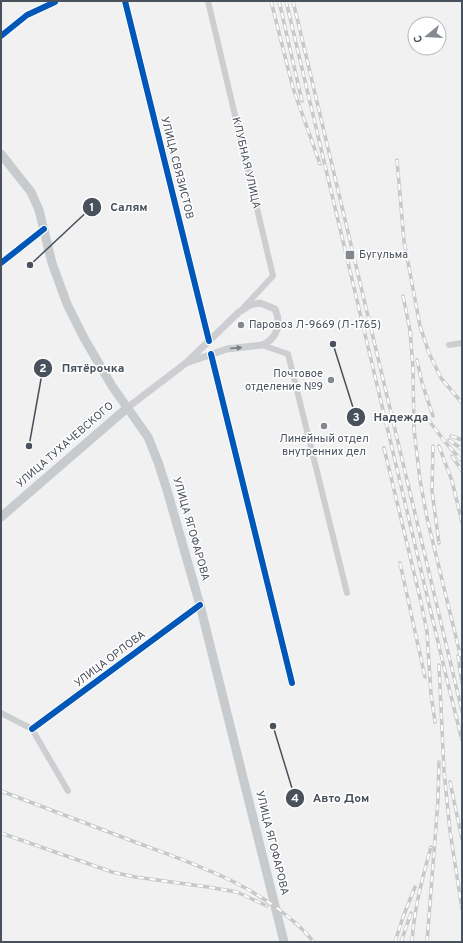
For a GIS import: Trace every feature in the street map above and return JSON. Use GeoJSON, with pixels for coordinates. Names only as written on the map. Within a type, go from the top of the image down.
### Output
{"type":"FeatureCollection","features":[{"type":"Feature","properties":{"kind":"main road","name":"УЛИЦА ЯГОФАРОВА"},"geometry":{"type":"LineString","coordinates":[[1,154],[31,192],[39,210],[52,263],[67,304],[84,338],[112,386],[148,437],[158,462],[200,605],[284,942]]}},
{"type":"Feature","properties":{"kind":"main road","name":"УЛИЦА ТУХАЧЕВСКОГО"},"geometry":{"type":"LineString","coordinates":[[1,517],[127,408]]}},
{"type":"Feature","properties":{"kind":"street","name":"УЛИЦА СВЯЗИСТОВ"},"geometry":{"type":"LineString","coordinates":[[125,1],[209,340]]}},
{"type":"Feature","properties":{"kind":"street","name":"КЛУБНАЯ УЛИЦА"},"geometry":{"type":"LineString","coordinates":[[208,1],[273,276],[239,312]]}},
{"type":"Feature","properties":{"kind":"street"},"geometry":{"type":"LineString","coordinates":[[1,36],[27,15],[55,2]]}},
{"type":"Feature","properties":{"kind":"street"},"geometry":{"type":"LineString","coordinates":[[1,263],[44,229]]}},
{"type":"Feature","properties":{"kind":"street"},"geometry":{"type":"LineString","coordinates":[[127,408],[186,363],[239,312],[250,305],[260,303],[274,309],[278,319],[277,331],[270,341],[262,346]]}},
{"type":"Feature","properties":{"kind":"street"},"geometry":{"type":"LineString","coordinates":[[448,345],[462,343]]}},
{"type":"Feature","properties":{"kind":"street"},"geometry":{"type":"LineString","coordinates":[[186,363],[227,349],[262,346],[288,354],[347,593]]}},
{"type":"Feature","properties":{"kind":"street"},"geometry":{"type":"LineString","coordinates":[[211,354],[292,684]]}},
{"type":"Feature","properties":{"kind":"street","name":"УЛИЦА ОРЛОВА"},"geometry":{"type":"LineString","coordinates":[[32,730],[200,605]]}},
{"type":"Feature","properties":{"kind":"street"},"geometry":{"type":"LineString","coordinates":[[1,713],[32,730],[68,791]]}},
{"type":"Feature","properties":{"kind":"railway"},"geometry":{"type":"LineString","coordinates":[[271,1],[293,88],[320,164]]}},
{"type":"Feature","properties":{"kind":"railway"},"geometry":{"type":"LineString","coordinates":[[279,1],[302,101]]}},
{"type":"Feature","properties":{"kind":"railway"},"geometry":{"type":"LineString","coordinates":[[286,1],[462,740]]}},
{"type":"Feature","properties":{"kind":"railway"},"geometry":{"type":"LineString","coordinates":[[293,1],[462,711]]}},
{"type":"Feature","properties":{"kind":"railway"},"geometry":{"type":"LineString","coordinates":[[397,160],[404,241],[420,326],[429,353],[441,378],[462,403]]}},
{"type":"Feature","properties":{"kind":"railway"},"geometry":{"type":"LineString","coordinates":[[403,296],[411,335]]}},
{"type":"Feature","properties":{"kind":"railway"},"geometry":{"type":"LineString","coordinates":[[410,331],[413,367],[414,429],[420,480],[427,518],[462,662]]}},
{"type":"Feature","properties":{"kind":"railway"},"geometry":{"type":"LineString","coordinates":[[417,360],[422,383],[433,416]]}},
{"type":"Feature","properties":{"kind":"railway"},"geometry":{"type":"LineString","coordinates":[[427,418],[462,461]]}},
{"type":"Feature","properties":{"kind":"railway"},"geometry":{"type":"LineString","coordinates":[[451,436],[462,440]]}},
{"type":"Feature","properties":{"kind":"railway"},"geometry":{"type":"LineString","coordinates":[[449,440],[462,449]]}},
{"type":"Feature","properties":{"kind":"railway"},"geometry":{"type":"LineString","coordinates":[[433,446],[432,491],[439,543]]}},
{"type":"Feature","properties":{"kind":"railway"},"geometry":{"type":"LineString","coordinates":[[439,446],[452,481],[462,522]]}},
{"type":"Feature","properties":{"kind":"railway"},"geometry":{"type":"LineString","coordinates":[[384,448],[427,632],[431,694],[435,722]]}},
{"type":"Feature","properties":{"kind":"railway"},"geometry":{"type":"LineString","coordinates":[[452,456],[462,471]]}},
{"type":"Feature","properties":{"kind":"railway"},"geometry":{"type":"LineString","coordinates":[[400,563],[425,677]]}},
{"type":"Feature","properties":{"kind":"railway"},"geometry":{"type":"LineString","coordinates":[[458,656],[462,683]]}},
{"type":"Feature","properties":{"kind":"railway"},"geometry":{"type":"LineString","coordinates":[[439,665],[444,771],[450,831],[462,909]]}},
{"type":"Feature","properties":{"kind":"railway"},"geometry":{"type":"LineString","coordinates":[[427,942],[438,800],[439,762]]}},
{"type":"Feature","properties":{"kind":"railway"},"geometry":{"type":"LineString","coordinates":[[450,782],[462,839]]}},
{"type":"Feature","properties":{"kind":"railway"},"geometry":{"type":"LineString","coordinates":[[1,791],[184,860],[231,881],[276,907],[296,923],[314,942]]}},
{"type":"Feature","properties":{"kind":"railway"},"geometry":{"type":"LineString","coordinates":[[1,833],[112,872],[135,877],[237,892],[267,906]]}},
{"type":"Feature","properties":{"kind":"railway"},"geometry":{"type":"LineString","coordinates":[[412,942],[417,906],[431,847]]}},
{"type":"Feature","properties":{"kind":"railway"},"geometry":{"type":"LineString","coordinates":[[395,942],[415,887]]}},
{"type":"Feature","properties":{"kind":"railway"},"geometry":{"type":"LineString","coordinates":[[401,942],[411,913]]}},
{"type":"Feature","properties":{"kind":"cycle path"},"geometry":{"type":"LineString","coordinates":[[125,1],[209,341]]}},
{"type":"Feature","properties":{"kind":"cycle path"},"geometry":{"type":"LineString","coordinates":[[1,36],[27,15],[55,2]]}},
{"type":"Feature","properties":{"kind":"cycle path"},"geometry":{"type":"LineString","coordinates":[[1,263],[44,229]]}},
{"type":"Feature","properties":{"kind":"cycle path"},"geometry":{"type":"LineString","coordinates":[[211,354],[292,683]]}},
{"type":"Feature","properties":{"kind":"cycle path"},"geometry":{"type":"LineString","coordinates":[[32,729],[200,605]]}},
{"type":"Feature","properties":{"kind":"place","name":"Бугульма"},"geometry":{"type":"Point","coordinates":[350,255]}},
{"type":"Feature","properties":{"kind":"place","name":"Салям"},"geometry":{"type":"Point","coordinates":[30,265]}},
{"type":"Feature","properties":{"kind":"place","name":"Паровоз Л-9669 (Л-1765)"},"geometry":{"type":"Point","coordinates":[241,325]}},
{"type":"Feature","properties":{"kind":"place","name":"Надежда"},"geometry":{"type":"Point","coordinates":[333,344]}},
{"type":"Feature","properties":{"kind":"place","name":"Почтовое отделение №9"},"geometry":{"type":"Point","coordinates":[331,380]}},
{"type":"Feature","properties":{"kind":"place","name":"Линейный отдел внутренних дел"},"geometry":{"type":"Point","coordinates":[324,426]}},
{"type":"Feature","properties":{"kind":"place","name":"Пятёрочка"},"geometry":{"type":"Point","coordinates":[29,446]}},
{"type":"Feature","properties":{"kind":"place","name":"Авто Дом"},"geometry":{"type":"Point","coordinates":[273,726]}}]}
